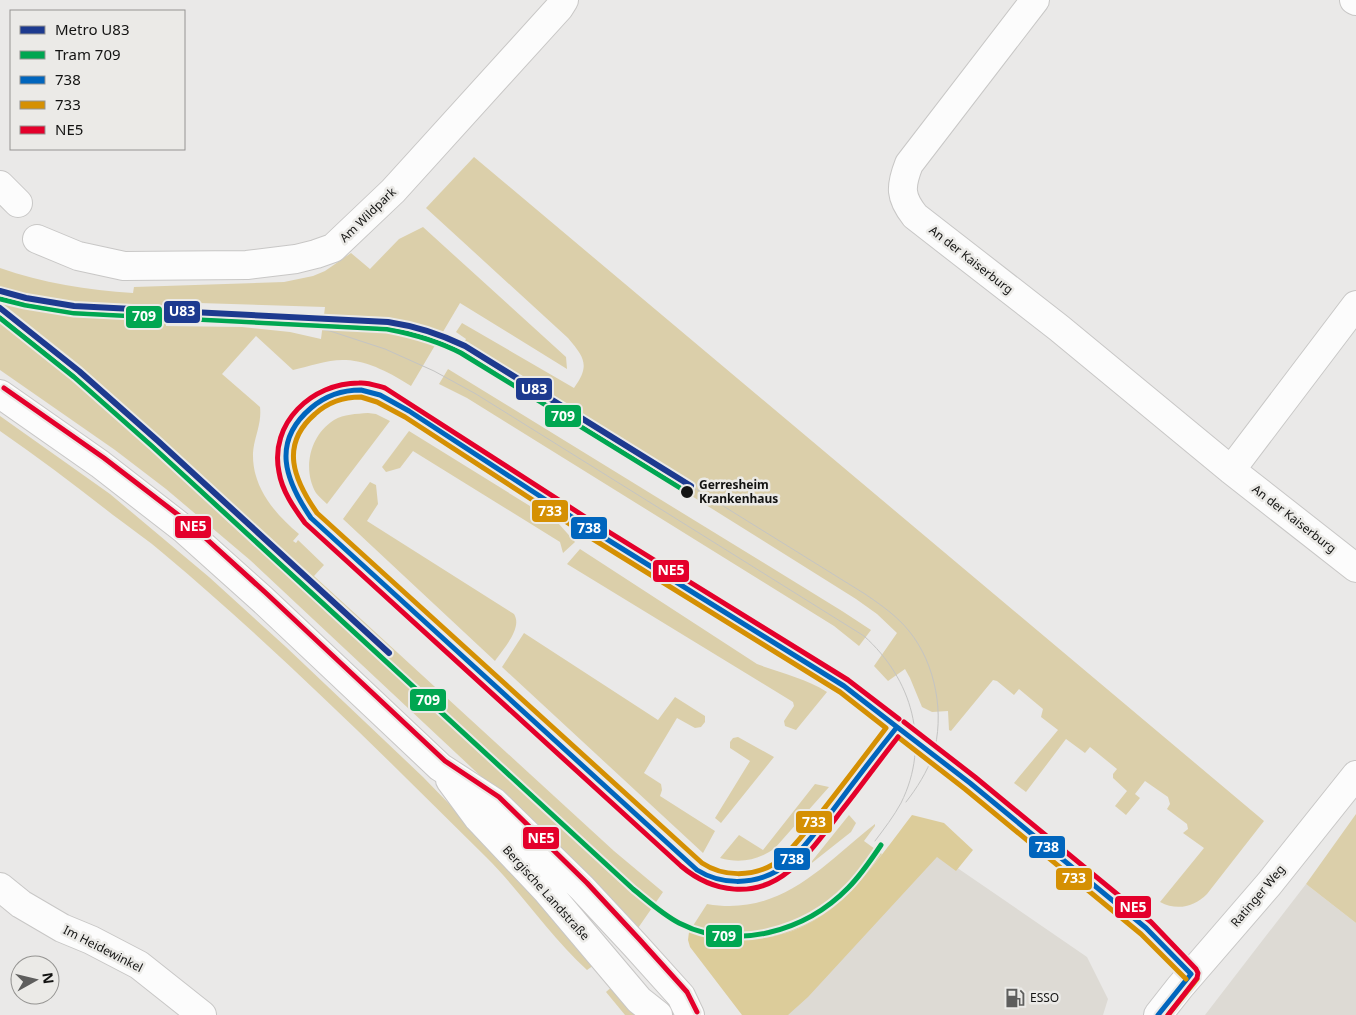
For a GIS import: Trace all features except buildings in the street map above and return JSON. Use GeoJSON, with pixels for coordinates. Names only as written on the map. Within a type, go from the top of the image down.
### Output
{"type":"FeatureCollection","features":[{"type":"Feature","properties":{"kind":"street","name":"Am Wildpark"},"geometry":{"type":"LineString","coordinates":[[37,239],[78,256],[124,266],[247,265],[296,259],[333,248],[393,191],[559,8],[564,0]]}},
{"type":"Feature","properties":{"kind":"street","name":"An der Kaiserburg"},"geometry":{"type":"LineString","coordinates":[[1035,0],[909,164],[902,180],[906,204],[915,216],[1059,328],[1231,470],[1356,568]]}},
{"type":"Feature","properties":{"kind":"street"},"geometry":{"type":"LineString","coordinates":[[1231,470],[1356,305]]}},
{"type":"Feature","properties":{"kind":"street","name":"Bergische Landstraße"},"geometry":{"type":"LineString","coordinates":[[0,394],[100,464],[185,530],[262,598],[440,766],[494,802],[582,888],[681,996],[690,1015]]}},
{"type":"Feature","properties":{"kind":"street","name":"Bergische Landstraße"},"geometry":{"type":"LineString","coordinates":[[440,766],[478,818],[546,890],[639,1000],[658,1015]]}},
{"type":"Feature","properties":{"kind":"street","name":"Ratinger Weg"},"geometry":{"type":"LineString","coordinates":[[1158,1015],[1269,884],[1356,775]]}},
{"type":"Feature","properties":{"kind":"street","name":"Im Heidewinkel"},"geometry":{"type":"LineString","coordinates":[[0,887],[20,904],[62,928],[91,940],[139,965],[202,1015]]}},
{"type":"Feature","properties":{"kind":"shaded area"},"geometry":{"type":"Polygon","coordinates":[[[474,157],[1264,821],[1207,894],[1191,905],[1179,907],[1160,902],[1204,848],[1183,833],[1188,829],[1187,824],[1167,809],[1170,804],[1168,797],[1145,781],[1135,794],[1140,798],[1126,815],[1115,806],[1127,791],[1113,778],[1113,774],[1117,769],[1090,747],[1085,753],[1066,739],[1026,792],[1014,783],[1058,730],[1041,717],[1043,709],[1019,689],[1014,695],[997,681],[993,680],[951,731],[949,730],[948,711],[932,712],[922,707],[905,669],[888,681],[874,666],[897,633],[877,614],[486,367],[458,354],[466,339],[456,332],[462,323],[574,388],[584,368],[582,357],[568,338],[426,208],[474,157]]]}},
{"type":"Feature","properties":{"kind":"shaded area"},"geometry":{"type":"Polygon","coordinates":[[[423,227],[566,357],[567,369],[460,303],[411,386],[380,369],[355,361],[333,361],[293,370],[256,336],[222,374],[260,407],[260,419],[253,453],[256,477],[273,508],[299,534],[293,541],[296,543],[298,540],[324,565],[314,576],[614,851],[663,892],[636,931],[488,783],[250,560],[166,489],[115,450],[0,370],[0,268],[32,278],[65,285],[133,293],[134,287],[284,282],[313,276],[325,271],[351,253],[370,269],[399,239],[423,227]],[[166,302],[166,326],[242,327],[290,332],[321,339],[325,307],[166,302]]]}},
{"type":"Feature","properties":{"kind":"shaded area"},"geometry":{"type":"Polygon","coordinates":[[[448,369],[871,630],[859,646],[834,626],[467,398],[439,384],[448,369]]]}},
{"type":"Feature","properties":{"kind":"shaded area"},"geometry":{"type":"Polygon","coordinates":[[[376,414],[390,421],[327,504],[316,493],[312,484],[309,463],[314,443],[319,434],[334,420],[346,415],[376,414]]]}},
{"type":"Feature","properties":{"kind":"shaded area"},"geometry":{"type":"Polygon","coordinates":[[[0,416],[110,494],[209,577],[286,647],[423,777],[527,884],[597,963],[587,970],[486,857],[288,664],[158,549],[0,431],[0,416]]]}},
{"type":"Feature","properties":{"kind":"shaded area"},"geometry":{"type":"Polygon","coordinates":[[[409,431],[559,524],[575,542],[563,553],[560,542],[413,451],[400,468],[386,472],[382,467],[409,431]]]}},
{"type":"Feature","properties":{"kind":"shaded area"},"geometry":{"type":"Polygon","coordinates":[[[370,482],[376,485],[378,504],[367,521],[514,614],[516,626],[514,632],[495,661],[343,519],[370,482]]]}},
{"type":"Feature","properties":{"kind":"shaded area"},"geometry":{"type":"Polygon","coordinates":[[[580,549],[757,664],[802,679],[827,692],[796,730],[785,726],[784,721],[794,706],[793,702],[567,564],[580,549]]]}},
{"type":"Feature","properties":{"kind":"shaded area"},"geometry":{"type":"Polygon","coordinates":[[[524,633],[658,720],[675,697],[705,716],[705,722],[701,727],[695,728],[677,718],[644,773],[661,784],[660,796],[715,831],[703,853],[502,667],[524,633]]]}},
{"type":"Feature","properties":{"kind":"shaded area"},"geometry":{"type":"Polygon","coordinates":[[[738,737],[774,757],[721,823],[715,818],[750,761],[730,748],[730,742],[733,738],[738,737]]]}},
{"type":"Feature","properties":{"kind":"shaded area"},"geometry":{"type":"Polygon","coordinates":[[[815,784],[829,787],[775,848],[749,860],[735,861],[720,858],[739,835],[763,850],[815,784]]]}},
{"type":"Feature","properties":{"kind":"shaded area"},"geometry":{"type":"Polygon","coordinates":[[[1356,814],[1356,923],[1306,884],[1356,814]]]}},
{"type":"Feature","properties":{"kind":"shaded area"},"geometry":{"type":"Polygon","coordinates":[[[849,815],[856,823],[851,832],[808,866],[849,815]]]}},
{"type":"Feature","properties":{"kind":"shaded area"},"geometry":{"type":"Polygon","coordinates":[[[912,815],[944,823],[973,850],[956,871],[937,857],[808,997],[788,1015],[742,1015],[690,947],[688,940],[689,932],[730,939],[765,938],[795,930],[821,916],[845,897],[867,874],[912,815]]]}},
{"type":"Feature","properties":{"kind":"shaded area"},"geometry":{"type":"Polygon","coordinates":[[[875,824],[864,841],[882,854],[842,900],[822,916],[800,928],[776,936],[750,939],[721,938],[689,932],[707,904],[733,906],[757,903],[779,895],[819,871],[875,824]]]}},
{"type":"Feature","properties":{"kind":"shaded area"},"geometry":{"type":"Polygon","coordinates":[[[937,854],[1087,957],[1108,999],[1103,1015],[779,1015],[937,854]]]}},
{"type":"Feature","properties":{"kind":"shaded area"},"geometry":{"type":"Polygon","coordinates":[[[1306,884],[1356,923],[1356,1015],[1205,1015],[1306,884]]]}},
{"type":"Feature","properties":{"kind":"shaded area"},"geometry":{"type":"Polygon","coordinates":[[[615,984],[639,1015],[625,1015],[606,992],[615,984]]]}},
{"type":"Feature","properties":{"kind":"tram line","name":"709"},"geometry":{"type":"LineString","coordinates":[[0,299],[74,313],[387,329],[434,341],[461,353],[687,492]]}},
{"type":"Feature","properties":{"kind":"tram line"},"geometry":{"type":"LineString","coordinates":[[216,314],[274,320],[330,331],[385,349],[434,371],[476,394],[864,636],[881,653],[905,692],[912,713],[915,735],[915,758],[910,780],[901,803],[875,841]]}},
{"type":"Feature","properties":{"kind":"tram line","name":"709"},"geometry":{"type":"LineString","coordinates":[[0,318],[74,377],[153,447],[633,889],[679,923],[701,932],[723,936],[746,936],[791,926],[812,916],[848,888],[862,873],[881,845]]}},
{"type":"Feature","properties":{"kind":"tram line"},"geometry":{"type":"LineString","coordinates":[[691,486],[871,598],[899,620],[918,644],[932,674],[936,690],[938,707],[937,740],[931,761],[906,802]]}},
{"type":"Feature","properties":{"kind":"metro line","name":"U83"},"geometry":{"type":"LineString","coordinates":[[0,291],[26,298],[74,306],[388,322],[418,328],[465,346],[691,486]]}},
{"type":"Feature","properties":{"kind":"metro line","name":"U83"},"geometry":{"type":"LineString","coordinates":[[0,308],[79,371],[158,441],[389,653]]}},
{"type":"Feature","properties":{"kind":"transit line","name":"NE5"},"geometry":{"type":"LineString","coordinates":[[898,737],[817,842],[789,871],[776,880],[762,886],[734,889],[720,887],[693,875],[305,523],[286,493],[279,472],[278,454],[281,437],[288,422],[310,398],[325,390],[342,385],[362,383],[385,388],[596,524],[848,680],[899,719]]}},
{"type":"Feature","properties":{"kind":"transit line","name":"NE5"},"geometry":{"type":"LineString","coordinates":[[4,388],[104,458],[190,524],[445,761],[499,797],[587,883],[640,940],[687,992],[697,1012]]}},
{"type":"Feature","properties":{"kind":"transit line","name":"738"},"geometry":{"type":"LineString","coordinates":[[361,390],[380,395],[409,411],[592,530],[844,686],[897,727],[827,818],[791,860],[767,876],[747,881],[726,881],[697,870],[311,518],[294,490],[289,475],[286,462],[290,434],[298,421],[322,400],[348,391],[361,390]]}},
{"type":"Feature","properties":{"kind":"transit line","name":"733"},"geometry":{"type":"LineString","coordinates":[[361,397],[377,402],[405,417],[588,536],[840,692],[886,728],[809,828],[784,856],[765,868],[738,874],[719,871],[702,863],[317,513],[302,488],[297,475],[294,463],[294,450],[297,438],[304,426],[315,414],[325,407],[342,399],[361,397]]}},
{"type":"Feature","properties":{"kind":"transit line","name":"NE5"},"geometry":{"type":"LineString","coordinates":[[904,722],[975,777],[1151,922],[1196,969],[1198,973],[1197,978],[1168,1015]]}},
{"type":"Feature","properties":{"kind":"transit line","name":"738"},"geometry":{"type":"LineString","coordinates":[[897,727],[970,783],[1146,928],[1191,974]]}},
{"type":"Feature","properties":{"kind":"transit line","name":"733"},"geometry":{"type":"LineString","coordinates":[[898,737],[965,789],[1141,934],[1186,979]]}},
{"type":"Feature","properties":{"kind":"transit line","name":"738"},"geometry":{"type":"LineString","coordinates":[[1158,1015],[1191,974]]}},
{"type":"Feature","properties":{"kind":"transit line","name":"733"},"geometry":{"type":"LineString","coordinates":[[1168,1015],[1197,979]]}},
{"type":"Feature","properties":{"kind":"place","name":"Gerresheim Krankenhaus"},"geometry":{"type":"Point","coordinates":[687,492]}},
{"type":"Feature","properties":{"kind":"place","name":"ESSO"},"geometry":{"type":"Point","coordinates":[1015,998]}}]}
